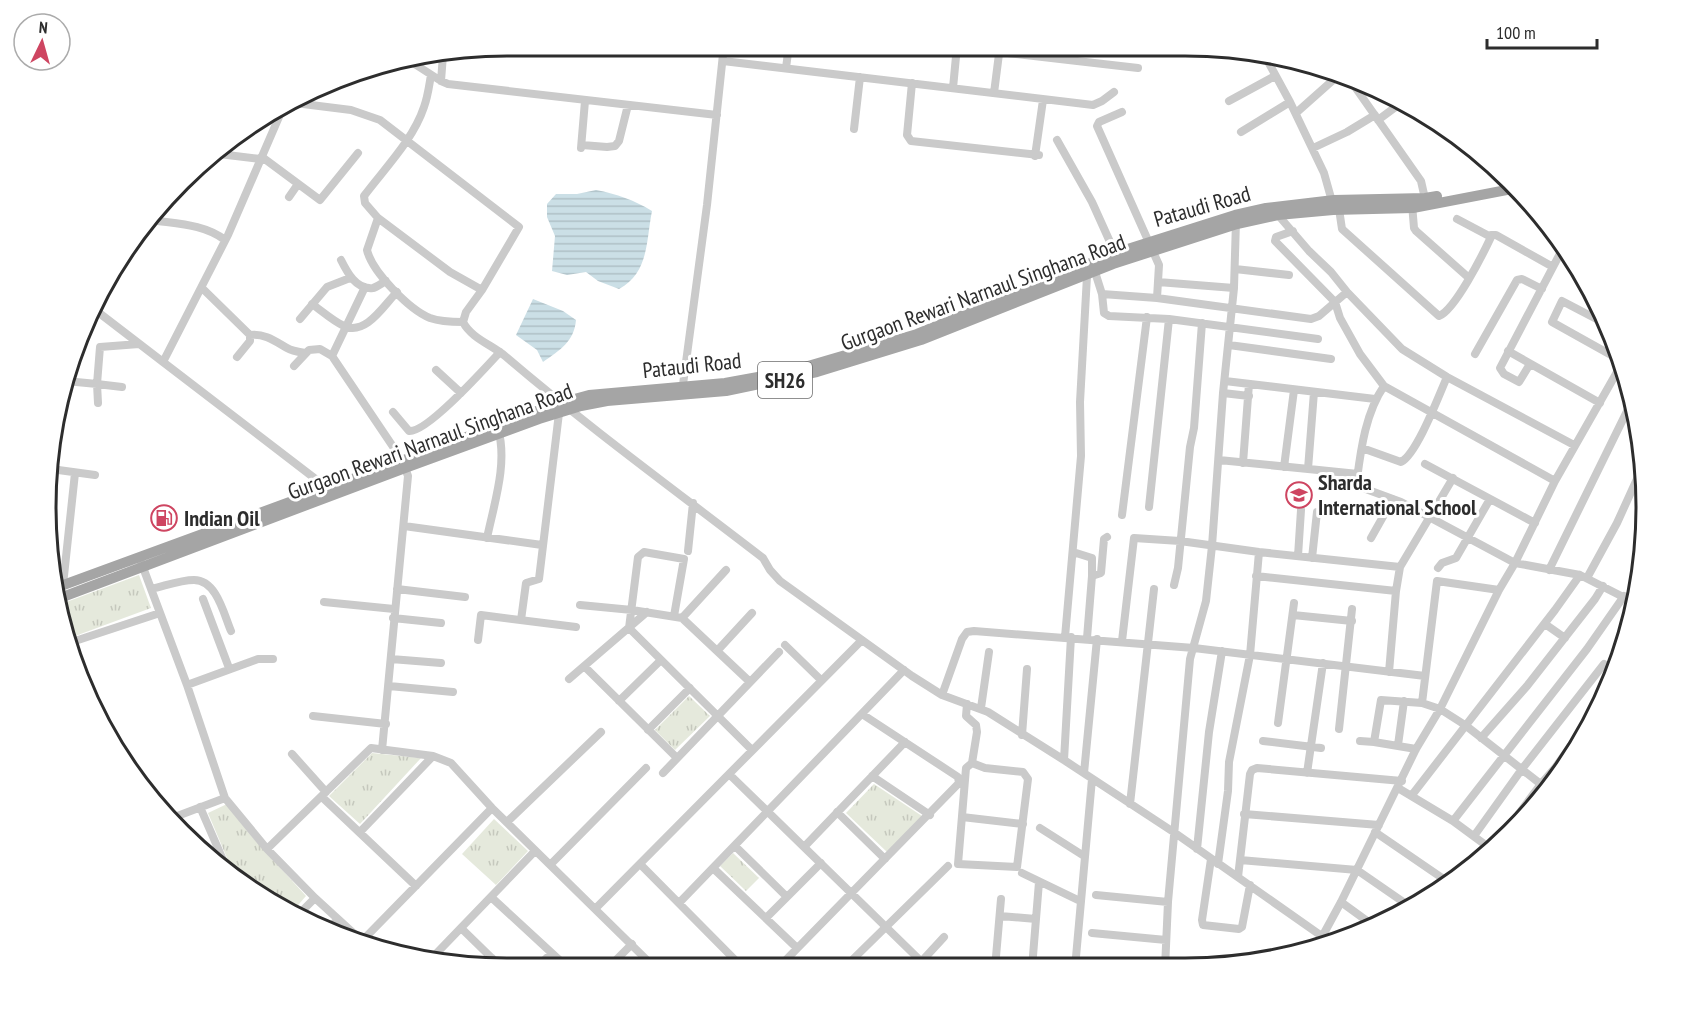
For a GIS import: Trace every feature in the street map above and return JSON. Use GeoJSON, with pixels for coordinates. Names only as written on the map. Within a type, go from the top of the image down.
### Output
{"type":"FeatureCollection","features":[{"type":"Feature","properties":{"kind":"main road","name":"Gurgaon Rewari Narnaul Singhana Road"},"geometry":{"type":"LineString","coordinates":[[64,596],[142,562],[328,491],[498,429],[563,408],[682,391],[726,392],[817,372],[893,350],[951,325],[1091,274],[1152,246],[1196,236],[1236,219],[1335,206],[1426,202],[1500,185]]}},
{"type":"Feature","properties":{"kind":"main road","name":"Pataudi Road"},"geometry":{"type":"LineString","coordinates":[[1236,219],[1266,208],[1335,206]]}},
{"type":"Feature","properties":{"kind":"main road","name":"Pataudi Road"},"geometry":{"type":"LineString","coordinates":[[951,325],[1115,253],[1152,246]]}},
{"type":"Feature","properties":{"kind":"main road","name":"SH26"},"geometry":{"type":"LineString","coordinates":[[62,586],[142,562]]}},
{"type":"Feature","properties":{"kind":"street"},"geometry":{"type":"LineString","coordinates":[[682,391],[723,56]]}},
{"type":"Feature","properties":{"kind":"street"},"geometry":{"type":"LineString","coordinates":[[786,68],[788,56]]}},
{"type":"Feature","properties":{"kind":"street"},"geometry":{"type":"LineString","coordinates":[[952,88],[956,56]]}},
{"type":"Feature","properties":{"kind":"street"},"geometry":{"type":"LineString","coordinates":[[994,93],[999,56]]}},
{"type":"Feature","properties":{"kind":"street"},"geometry":{"type":"LineString","coordinates":[[1037,56],[1138,68]]}},
{"type":"Feature","properties":{"kind":"street"},"geometry":{"type":"LineString","coordinates":[[441,81],[443,60]]}},
{"type":"Feature","properties":{"kind":"street"},"geometry":{"type":"LineString","coordinates":[[723,61],[1093,105],[1114,92]]}},
{"type":"Feature","properties":{"kind":"street"},"geometry":{"type":"LineString","coordinates":[[1269,63],[1296,113],[1324,173],[1342,229],[1436,315],[1447,311],[1491,235]]}},
{"type":"Feature","properties":{"kind":"street"},"geometry":{"type":"LineString","coordinates":[[416,65],[448,84],[717,115]]}},
{"type":"Feature","properties":{"kind":"street"},"geometry":{"type":"LineString","coordinates":[[432,75],[424,108],[406,140],[363,199],[378,218],[450,272],[482,290]]}},
{"type":"Feature","properties":{"kind":"street"},"geometry":{"type":"LineString","coordinates":[[1229,101],[1275,76]]}},
{"type":"Feature","properties":{"kind":"street"},"geometry":{"type":"LineString","coordinates":[[854,129],[860,77]]}},
{"type":"Feature","properties":{"kind":"street"},"geometry":{"type":"LineString","coordinates":[[1296,113],[1330,80]]}},
{"type":"Feature","properties":{"kind":"street"},"geometry":{"type":"LineString","coordinates":[[912,83],[907,135],[911,141],[1037,155],[1042,100]]}},
{"type":"Feature","properties":{"kind":"street"},"geometry":{"type":"LineString","coordinates":[[1357,90],[1421,181],[1426,202]]}},
{"type":"Feature","properties":{"kind":"street"},"geometry":{"type":"LineString","coordinates":[[585,101],[581,147],[615,146],[619,141],[628,105]]}},
{"type":"Feature","properties":{"kind":"street"},"geometry":{"type":"LineString","coordinates":[[1241,132],[1290,102]]}},
{"type":"Feature","properties":{"kind":"street"},"geometry":{"type":"LineString","coordinates":[[303,104],[367,114],[380,120],[519,227],[482,290],[466,312],[463,322]]}},
{"type":"Feature","properties":{"kind":"street"},"geometry":{"type":"LineString","coordinates":[[1312,148],[1394,107]]}},
{"type":"Feature","properties":{"kind":"street"},"geometry":{"type":"LineString","coordinates":[[1122,112],[1099,122],[1097,126],[1159,265],[1157,298]]}},
{"type":"Feature","properties":{"kind":"street"},"geometry":{"type":"LineString","coordinates":[[163,362],[225,240],[279,117]]}},
{"type":"Feature","properties":{"kind":"street"},"geometry":{"type":"LineString","coordinates":[[1057,140],[1092,202],[1115,253]]}},
{"type":"Feature","properties":{"kind":"street"},"geometry":{"type":"LineString","coordinates":[[225,155],[262,158],[320,200],[358,153]]}},
{"type":"Feature","properties":{"kind":"street"},"geometry":{"type":"LineString","coordinates":[[289,197],[298,184]]}},
{"type":"Feature","properties":{"kind":"street"},"geometry":{"type":"LineString","coordinates":[[1412,203],[1416,231],[1468,278]]}},
{"type":"Feature","properties":{"kind":"street"},"geometry":{"type":"LineString","coordinates":[[1278,215],[1402,349],[1447,377],[1574,445]]}},
{"type":"Feature","properties":{"kind":"street"},"geometry":{"type":"LineString","coordinates":[[378,218],[368,250],[369,255],[386,281],[415,309],[430,318],[463,322],[470,331],[500,352],[563,408],[763,558],[780,580],[904,670],[942,695],[981,708],[1064,760],[1175,833],[1322,936],[1555,481],[1574,445],[1617,378]]}},
{"type":"Feature","properties":{"kind":"street"},"geometry":{"type":"LineString","coordinates":[[1165,958],[1168,903],[1191,659],[1206,601],[1212,546],[1223,393],[1234,288],[1236,219]]}},
{"type":"Feature","properties":{"kind":"street"},"geometry":{"type":"LineString","coordinates":[[1457,219],[1491,235],[1496,235],[1553,267]]}},
{"type":"Feature","properties":{"kind":"street"},"geometry":{"type":"LineString","coordinates":[[158,221],[202,227],[225,240]]}},
{"type":"Feature","properties":{"kind":"street"},"geometry":{"type":"LineString","coordinates":[[1293,231],[1276,237],[1275,240],[1285,254],[1335,302],[1340,318],[1360,354],[1384,386],[1555,481]]}},
{"type":"Feature","properties":{"kind":"street"},"geometry":{"type":"LineString","coordinates":[[1530,364],[1519,382],[1504,374],[1500,368],[1559,256]]}},
{"type":"Feature","properties":{"kind":"street"},"geometry":{"type":"LineString","coordinates":[[341,260],[350,278],[365,287],[372,288],[386,281]]}},
{"type":"Feature","properties":{"kind":"street"},"geometry":{"type":"LineString","coordinates":[[1235,269],[1288,275]]}},
{"type":"Feature","properties":{"kind":"street"},"geometry":{"type":"LineString","coordinates":[[1091,274],[1102,294],[1103,311],[1106,315],[1202,322],[1318,339]]}},
{"type":"Feature","properties":{"kind":"street"},"geometry":{"type":"LineString","coordinates":[[1064,760],[1068,637],[1081,456],[1080,402],[1091,274]]}},
{"type":"Feature","properties":{"kind":"street"},"geometry":{"type":"LineString","coordinates":[[300,319],[330,284],[350,278]]}},
{"type":"Feature","properties":{"kind":"street"},"geometry":{"type":"LineString","coordinates":[[1475,354],[1517,280],[1522,279],[1542,289]]}},
{"type":"Feature","properties":{"kind":"street"},"geometry":{"type":"LineString","coordinates":[[1158,282],[1234,288]]}},
{"type":"Feature","properties":{"kind":"street"},"geometry":{"type":"LineString","coordinates":[[332,356],[365,287]]}},
{"type":"Feature","properties":{"kind":"street"},"geometry":{"type":"LineString","coordinates":[[202,288],[250,335],[250,341],[237,357]]}},
{"type":"Feature","properties":{"kind":"street"},"geometry":{"type":"LineString","coordinates":[[312,304],[346,327],[359,326],[368,323],[397,292]]}},
{"type":"Feature","properties":{"kind":"street"},"geometry":{"type":"LineString","coordinates":[[1102,294],[1157,298],[1311,319],[1319,316],[1347,292]]}},
{"type":"Feature","properties":{"kind":"street"},"geometry":{"type":"LineString","coordinates":[[1594,318],[1562,301],[1552,322],[1609,354]]}},
{"type":"Feature","properties":{"kind":"street"},"geometry":{"type":"LineString","coordinates":[[99,313],[328,491]]}},
{"type":"Feature","properties":{"kind":"street"},"geometry":{"type":"LineString","coordinates":[[1122,515],[1147,317]]}},
{"type":"Feature","properties":{"kind":"street"},"geometry":{"type":"LineString","coordinates":[[1149,507],[1169,319]]}},
{"type":"Feature","properties":{"kind":"street"},"geometry":{"type":"LineString","coordinates":[[1173,585],[1179,568],[1190,447],[1194,428],[1202,322]]}},
{"type":"Feature","properties":{"kind":"street"},"geometry":{"type":"LineString","coordinates":[[250,335],[258,334],[275,339],[292,350],[306,353]]}},
{"type":"Feature","properties":{"kind":"street"},"geometry":{"type":"LineString","coordinates":[[98,403],[100,347],[139,344]]}},
{"type":"Feature","properties":{"kind":"street"},"geometry":{"type":"LineString","coordinates":[[1229,345],[1331,359]]}},
{"type":"Feature","properties":{"kind":"street"},"geometry":{"type":"LineString","coordinates":[[294,366],[309,350],[320,349],[332,356],[403,464],[408,481],[382,750]]}},
{"type":"Feature","properties":{"kind":"street"},"geometry":{"type":"LineString","coordinates":[[1508,351],[1600,403]]}},
{"type":"Feature","properties":{"kind":"street"},"geometry":{"type":"LineString","coordinates":[[393,412],[410,431],[420,430],[461,393],[500,352]]}},
{"type":"Feature","properties":{"kind":"street"},"geometry":{"type":"LineString","coordinates":[[436,370],[461,393]]}},
{"type":"Feature","properties":{"kind":"street"},"geometry":{"type":"LineString","coordinates":[[1362,448],[1403,462],[1413,449],[1447,377]]}},
{"type":"Feature","properties":{"kind":"street"},"geometry":{"type":"LineString","coordinates":[[1225,381],[1375,399]]}},
{"type":"Feature","properties":{"kind":"street"},"geometry":{"type":"LineString","coordinates":[[73,382],[122,387]]}},
{"type":"Feature","properties":{"kind":"street"},"geometry":{"type":"LineString","coordinates":[[1243,463],[1250,384]]}},
{"type":"Feature","properties":{"kind":"street"},"geometry":{"type":"LineString","coordinates":[[1384,386],[1375,399],[1362,448],[1358,482],[1363,488],[1393,499],[1515,563],[1584,577],[1626,598]]}},
{"type":"Feature","properties":{"kind":"street"},"geometry":{"type":"LineString","coordinates":[[1284,467],[1294,390]]}},
{"type":"Feature","properties":{"kind":"street"},"geometry":{"type":"LineString","coordinates":[[1308,469],[1314,392]]}},
{"type":"Feature","properties":{"kind":"street"},"geometry":{"type":"LineString","coordinates":[[1223,393],[1249,396]]}},
{"type":"Feature","properties":{"kind":"street"},"geometry":{"type":"LineString","coordinates":[[521,620],[526,583],[539,579],[542,544],[563,408]]}},
{"type":"Feature","properties":{"kind":"street"},"geometry":{"type":"LineString","coordinates":[[1549,570],[1626,414]]}},
{"type":"Feature","properties":{"kind":"street"},"geometry":{"type":"LineString","coordinates":[[487,538],[502,449],[498,429]]}},
{"type":"Feature","properties":{"kind":"street"},"geometry":{"type":"LineString","coordinates":[[1219,460],[1358,474]]}},
{"type":"Feature","properties":{"kind":"street"},"geometry":{"type":"LineString","coordinates":[[1425,464],[1535,523]]}},
{"type":"Feature","properties":{"kind":"street"},"geometry":{"type":"LineString","coordinates":[[57,470],[95,475]]}},
{"type":"Feature","properties":{"kind":"street"},"geometry":{"type":"LineString","coordinates":[[62,581],[75,473]]}},
{"type":"Feature","properties":{"kind":"street"},"geometry":{"type":"LineString","coordinates":[[1389,672],[1396,591],[1401,567],[1453,478]]}},
{"type":"Feature","properties":{"kind":"street"},"geometry":{"type":"LineString","coordinates":[[1412,795],[1584,577],[1617,523],[1635,483]]}},
{"type":"Feature","properties":{"kind":"street"},"geometry":{"type":"LineString","coordinates":[[1371,538],[1393,499]]}},
{"type":"Feature","properties":{"kind":"street"},"geometry":{"type":"LineString","coordinates":[[1438,568],[1440,564],[1456,558],[1490,499]]}},
{"type":"Feature","properties":{"kind":"street"},"geometry":{"type":"LineString","coordinates":[[688,552],[693,504]]}},
{"type":"Feature","properties":{"kind":"street"},"geometry":{"type":"LineString","coordinates":[[1298,556],[1301,510]]}},
{"type":"Feature","properties":{"kind":"street"},"geometry":{"type":"LineString","coordinates":[[1312,558],[1317,512]]}},
{"type":"Feature","properties":{"kind":"street"},"geometry":{"type":"LineString","coordinates":[[404,526],[542,544]]}},
{"type":"Feature","properties":{"kind":"street"},"geometry":{"type":"LineString","coordinates":[[1092,576],[1101,573],[1104,539],[1107,537]]}},
{"type":"Feature","properties":{"kind":"street"},"geometry":{"type":"LineString","coordinates":[[1122,641],[1134,538],[1180,541],[1401,567]]}},
{"type":"Feature","properties":{"kind":"street"},"geometry":{"type":"LineString","coordinates":[[629,628],[638,557],[644,552],[684,559],[678,617]]}},
{"type":"Feature","properties":{"kind":"street"},"geometry":{"type":"LineString","coordinates":[[1073,552],[1092,558],[1087,638]]}},
{"type":"Feature","properties":{"kind":"street"},"geometry":{"type":"LineString","coordinates":[[1250,885],[1242,927],[1239,929],[1203,925],[1202,920],[1228,791],[1229,762],[1250,655],[1259,552]]}},
{"type":"Feature","properties":{"kind":"street"},"geometry":{"type":"LineString","coordinates":[[142,562],[225,798],[267,849],[347,929]]}},
{"type":"Feature","properties":{"kind":"street"},"geometry":{"type":"LineString","coordinates":[[678,617],[726,570]]}},
{"type":"Feature","properties":{"kind":"street"},"geometry":{"type":"LineString","coordinates":[[1256,576],[1396,591]]}},
{"type":"Feature","properties":{"kind":"street"},"geometry":{"type":"LineString","coordinates":[[152,589],[193,580],[201,581],[215,594],[231,632]]}},
{"type":"Feature","properties":{"kind":"street"},"geometry":{"type":"LineString","coordinates":[[1422,703],[1437,581],[1499,590]]}},
{"type":"Feature","properties":{"kind":"street"},"geometry":{"type":"LineString","coordinates":[[1481,738],[1509,708],[1603,586]]}},
{"type":"Feature","properties":{"kind":"street"},"geometry":{"type":"LineString","coordinates":[[397,589],[465,597]]}},
{"type":"Feature","properties":{"kind":"street"},"geometry":{"type":"LineString","coordinates":[[1130,804],[1154,589]]}},
{"type":"Feature","properties":{"kind":"street"},"geometry":{"type":"LineString","coordinates":[[203,599],[229,668]]}},
{"type":"Feature","properties":{"kind":"street"},"geometry":{"type":"LineString","coordinates":[[324,602],[441,623]]}},
{"type":"Feature","properties":{"kind":"street"},"geometry":{"type":"LineString","coordinates":[[1278,723],[1294,603]]}},
{"type":"Feature","properties":{"kind":"street"},"geometry":{"type":"LineString","coordinates":[[1453,821],[1502,755],[1517,740],[1625,604]]}},
{"type":"Feature","properties":{"kind":"street"},"geometry":{"type":"LineString","coordinates":[[580,605],[678,617],[750,682]]}},
{"type":"Feature","properties":{"kind":"street"},"geometry":{"type":"LineString","coordinates":[[1339,729],[1352,609]]}},
{"type":"Feature","properties":{"kind":"street"},"geometry":{"type":"LineString","coordinates":[[569,679],[647,612]]}},
{"type":"Feature","properties":{"kind":"street"},"geometry":{"type":"LineString","coordinates":[[76,641],[160,613]]}},
{"type":"Feature","properties":{"kind":"street"},"geometry":{"type":"LineString","coordinates":[[717,651],[752,613]]}},
{"type":"Feature","properties":{"kind":"street"},"geometry":{"type":"LineString","coordinates":[[478,640],[481,615],[576,627]]}},
{"type":"Feature","properties":{"kind":"street"},"geometry":{"type":"LineString","coordinates":[[1293,615],[1352,621]]}},
{"type":"Feature","properties":{"kind":"street"},"geometry":{"type":"LineString","coordinates":[[1545,624],[1564,638]]}},
{"type":"Feature","properties":{"kind":"street"},"geometry":{"type":"LineString","coordinates":[[629,628],[752,750]]}},
{"type":"Feature","properties":{"kind":"street"},"geometry":{"type":"LineString","coordinates":[[942,695],[962,639],[967,632],[974,631],[1194,648],[1425,676]]}},
{"type":"Feature","properties":{"kind":"street"},"geometry":{"type":"LineString","coordinates":[[1084,773],[1097,639]]}},
{"type":"Feature","properties":{"kind":"street"},"geometry":{"type":"LineString","coordinates":[[595,909],[861,640]]}},
{"type":"Feature","properties":{"kind":"street"},"geometry":{"type":"LineString","coordinates":[[663,773],[782,649],[821,680]]}},
{"type":"Feature","properties":{"kind":"street"},"geometry":{"type":"LineString","coordinates":[[1197,849],[1209,732],[1222,651]]}},
{"type":"Feature","properties":{"kind":"street"},"geometry":{"type":"LineString","coordinates":[[981,708],[989,652]]}},
{"type":"Feature","properties":{"kind":"street"},"geometry":{"type":"LineString","coordinates":[[391,658],[441,663]]}},
{"type":"Feature","properties":{"kind":"street"},"geometry":{"type":"LineString","coordinates":[[187,685],[258,659],[273,659]]}},
{"type":"Feature","properties":{"kind":"street"},"geometry":{"type":"LineString","coordinates":[[619,701],[661,660]]}},
{"type":"Feature","properties":{"kind":"street"},"geometry":{"type":"LineString","coordinates":[[1307,772],[1323,663]]}},
{"type":"Feature","properties":{"kind":"street"},"geometry":{"type":"LineString","coordinates":[[1473,836],[1604,664]]}},
{"type":"Feature","properties":{"kind":"street"},"geometry":{"type":"LineString","coordinates":[[585,667],[676,757]]}},
{"type":"Feature","properties":{"kind":"street"},"geometry":{"type":"LineString","coordinates":[[1022,735],[1027,669]]}},
{"type":"Feature","properties":{"kind":"street"},"geometry":{"type":"LineString","coordinates":[[679,903],[904,670]]}},
{"type":"Feature","properties":{"kind":"street"},"geometry":{"type":"LineString","coordinates":[[389,686],[453,692]]}},
{"type":"Feature","properties":{"kind":"street"},"geometry":{"type":"LineString","coordinates":[[648,730],[690,688]]}},
{"type":"Feature","properties":{"kind":"street"},"geometry":{"type":"LineString","coordinates":[[1374,742],[1379,701],[1390,699],[1422,703],[1440,709],[1466,725],[1541,783]]}},
{"type":"Feature","properties":{"kind":"street"},"geometry":{"type":"LineString","coordinates":[[1398,745],[1404,701]]}},
{"type":"Feature","properties":{"kind":"street"},"geometry":{"type":"LineString","coordinates":[[967,704],[966,716],[976,725],[977,732],[972,763],[966,768],[958,864],[1017,867],[1028,779],[1026,774],[976,766],[972,763]]}},
{"type":"Feature","properties":{"kind":"street"},"geometry":{"type":"LineString","coordinates":[[787,958],[958,786],[959,779],[862,714]]}},
{"type":"Feature","properties":{"kind":"street"},"geometry":{"type":"LineString","coordinates":[[313,716],[386,724]]}},
{"type":"Feature","properties":{"kind":"street"},"geometry":{"type":"LineString","coordinates":[[507,822],[601,732]]}},
{"type":"Feature","properties":{"kind":"street"},"geometry":{"type":"LineString","coordinates":[[1263,741],[1321,748]]}},
{"type":"Feature","properties":{"kind":"street"},"geometry":{"type":"LineString","coordinates":[[1360,741],[1416,749]]}},
{"type":"Feature","properties":{"kind":"street"},"geometry":{"type":"LineString","coordinates":[[804,847],[905,742]]}},
{"type":"Feature","properties":{"kind":"street"},"geometry":{"type":"LineString","coordinates":[[267,849],[371,748],[433,756],[451,764],[492,808],[645,958]]}},
{"type":"Feature","properties":{"kind":"street"},"geometry":{"type":"LineString","coordinates":[[291,754],[324,795],[416,886]]}},
{"type":"Feature","properties":{"kind":"street"},"geometry":{"type":"LineString","coordinates":[[360,832],[433,756]]}},
{"type":"Feature","properties":{"kind":"street"},"geometry":{"type":"LineString","coordinates":[[550,865],[646,768]]}},
{"type":"Feature","properties":{"kind":"street"},"geometry":{"type":"LineString","coordinates":[[1238,877],[1250,774],[1257,768],[1400,784],[1412,795],[1485,843]]}},
{"type":"Feature","properties":{"kind":"street"},"geometry":{"type":"LineString","coordinates":[[729,774],[917,958]]}},
{"type":"Feature","properties":{"kind":"street"},"geometry":{"type":"LineString","coordinates":[[873,776],[930,815]]}},
{"type":"Feature","properties":{"kind":"street"},"geometry":{"type":"LineString","coordinates":[[1076,958],[1092,779]]}},
{"type":"Feature","properties":{"kind":"street"},"geometry":{"type":"LineString","coordinates":[[178,816],[225,798]]}},
{"type":"Feature","properties":{"kind":"street"},"geometry":{"type":"LineString","coordinates":[[200,807],[221,856]]}},
{"type":"Feature","properties":{"kind":"street"},"geometry":{"type":"LineString","coordinates":[[367,937],[492,808]]}},
{"type":"Feature","properties":{"kind":"street"},"geometry":{"type":"LineString","coordinates":[[837,812],[885,860]]}},
{"type":"Feature","properties":{"kind":"street"},"geometry":{"type":"LineString","coordinates":[[1244,814],[1377,829],[1442,877]]}},
{"type":"Feature","properties":{"kind":"street"},"geometry":{"type":"LineString","coordinates":[[962,817],[1023,824]]}},
{"type":"Feature","properties":{"kind":"street"},"geometry":{"type":"LineString","coordinates":[[1040,828],[1084,856]]}},
{"type":"Feature","properties":{"kind":"street"},"geometry":{"type":"LineString","coordinates":[[735,846],[787,897]]}},
{"type":"Feature","properties":{"kind":"street"},"geometry":{"type":"LineString","coordinates":[[437,953],[536,851]]}},
{"type":"Feature","properties":{"kind":"street"},"geometry":{"type":"LineString","coordinates":[[1240,860],[1357,870],[1403,902]]}},
{"type":"Feature","properties":{"kind":"street"},"geometry":{"type":"LineString","coordinates":[[766,918],[821,863]]}},
{"type":"Feature","properties":{"kind":"street"},"geometry":{"type":"LineString","coordinates":[[640,864],[733,958]]}},
{"type":"Feature","properties":{"kind":"street"},"geometry":{"type":"LineString","coordinates":[[854,958],[948,866]]}},
{"type":"Feature","properties":{"kind":"street"},"geometry":{"type":"LineString","coordinates":[[713,868],[797,948]]}},
{"type":"Feature","properties":{"kind":"street"},"geometry":{"type":"LineString","coordinates":[[1022,873],[1080,901]]}},
{"type":"Feature","properties":{"kind":"street"},"geometry":{"type":"LineString","coordinates":[[1033,958],[1039,882]]}},
{"type":"Feature","properties":{"kind":"street"},"geometry":{"type":"LineString","coordinates":[[1096,895],[1168,903]]}},
{"type":"Feature","properties":{"kind":"street"},"geometry":{"type":"LineString","coordinates":[[491,897],[556,958]]}},
{"type":"Feature","properties":{"kind":"street"},"geometry":{"type":"LineString","coordinates":[[303,910],[315,898]]}},
{"type":"Feature","properties":{"kind":"street"},"geometry":{"type":"LineString","coordinates":[[996,958],[1001,898]]}},
{"type":"Feature","properties":{"kind":"street"},"geometry":{"type":"LineString","coordinates":[[1341,902],[1366,920]]}},
{"type":"Feature","properties":{"kind":"street"},"geometry":{"type":"LineString","coordinates":[[1000,916],[1036,919]]}},
{"type":"Feature","properties":{"kind":"street"},"geometry":{"type":"LineString","coordinates":[[334,924],[338,920]]}},
{"type":"Feature","properties":{"kind":"street"},"geometry":{"type":"LineString","coordinates":[[461,928],[492,958]]}},
{"type":"Feature","properties":{"kind":"street"},"geometry":{"type":"LineString","coordinates":[[1092,933],[1166,940]]}},
{"type":"Feature","properties":{"kind":"street"},"geometry":{"type":"LineString","coordinates":[[929,958],[944,937]]}},
{"type":"Feature","properties":{"kind":"street"},"geometry":{"type":"LineString","coordinates":[[618,958],[632,944]]}},
{"type":"Feature","properties":{"kind":"street"},"geometry":{"type":"LineString","coordinates":[[547,958],[551,954]]}},
{"type":"Feature","properties":{"kind":"green space"},"geometry":{"type":"Polygon","coordinates":[[[139,575],[151,608],[74,636],[66,602],[139,575]]]}},
{"type":"Feature","properties":{"kind":"green space"},"geometry":{"type":"Polygon","coordinates":[[[689,696],[710,716],[675,750],[655,730],[689,696]]]}},
{"type":"Feature","properties":{"kind":"green space"},"geometry":{"type":"Polygon","coordinates":[[[372,753],[421,758],[360,824],[329,796],[372,753]]]}},
{"type":"Feature","properties":{"kind":"green space"},"geometry":{"type":"Polygon","coordinates":[[[874,784],[922,816],[887,852],[846,813],[874,784]]]}},
{"type":"Feature","properties":{"kind":"green space"},"geometry":{"type":"Polygon","coordinates":[[[227,804],[253,838],[306,896],[297,907],[229,862],[208,813],[227,804]]]}},
{"type":"Feature","properties":{"kind":"green space"},"geometry":{"type":"Polygon","coordinates":[[[494,819],[528,851],[496,885],[462,854],[494,819]]]}},
{"type":"Feature","properties":{"kind":"green space"},"geometry":{"type":"Polygon","coordinates":[[[733,853],[759,878],[746,891],[720,866],[733,853]]]}},
{"type":"Feature","properties":{"kind":"shaded area"},"geometry":{"type":"Polygon","coordinates":[[[596,190],[625,198],[652,211],[647,245],[641,265],[629,282],[619,289],[598,281],[586,272],[567,275],[552,271],[555,236],[547,217],[547,204],[556,194],[577,194],[596,190]]]}},
{"type":"Feature","properties":{"kind":"shaded area"},"geometry":{"type":"Polygon","coordinates":[[[533,299],[563,311],[576,320],[569,340],[543,362],[537,350],[516,335],[533,299]]]}},
{"type":"Feature","properties":{"kind":"place","name":"Sharda International School"},"geometry":{"type":"Point","coordinates":[1299,495]}},
{"type":"Feature","properties":{"kind":"place","name":"Indian Oil"},"geometry":{"type":"Point","coordinates":[164,518]}}]}
